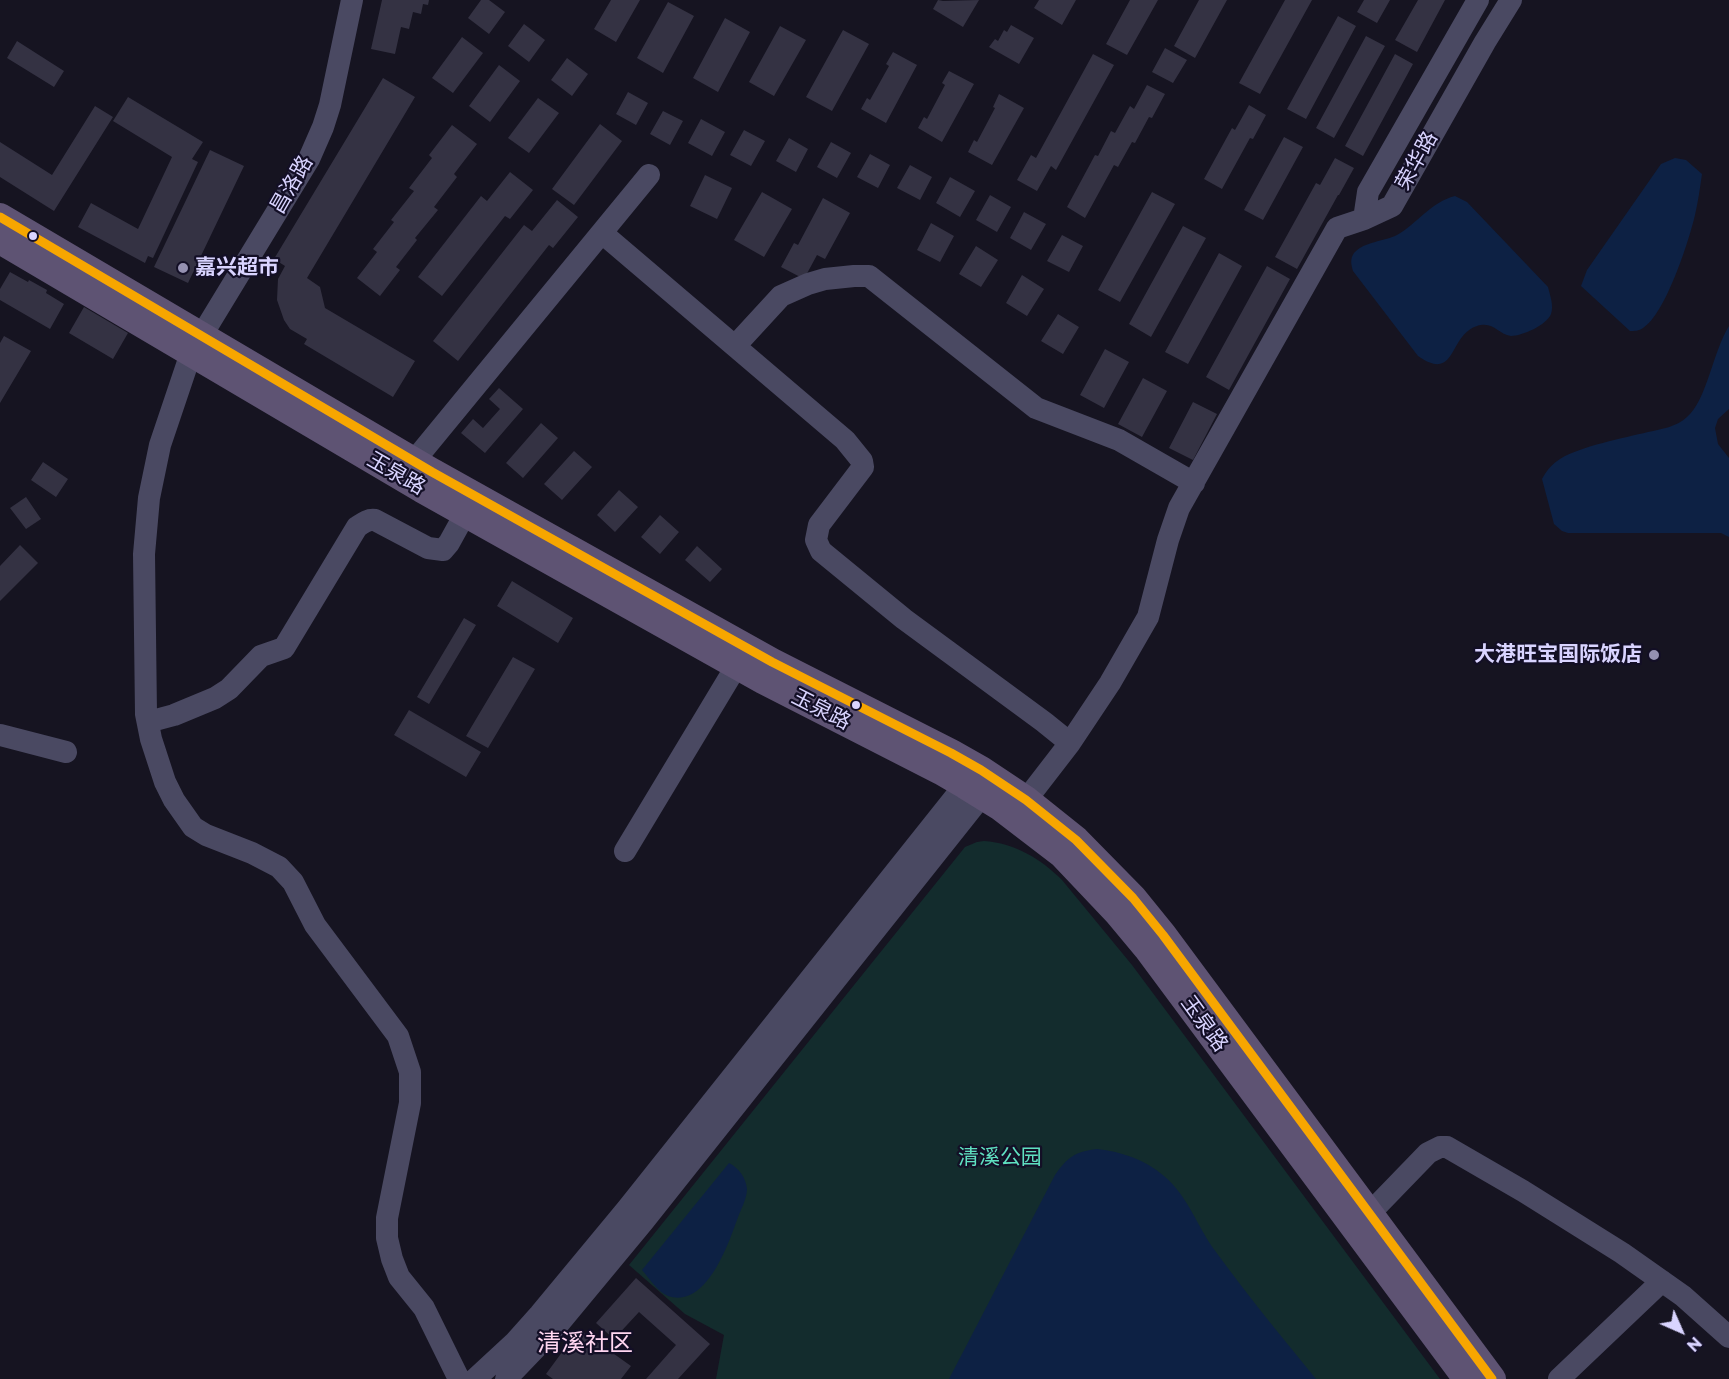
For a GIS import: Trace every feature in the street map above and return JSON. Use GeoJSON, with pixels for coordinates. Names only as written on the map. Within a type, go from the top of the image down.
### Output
{"type":"FeatureCollection","features":[{"type":"Feature","properties":{"kind":"main road","name":"玉泉路"},"geometry":{"type":"LineString","coordinates":[[0,217],[196,345],[465,514],[737,665],[941,771],[980,782],[1026,800],[1076,840],[1148,916],[1492,1379]]}},
{"type":"Feature","properties":{"kind":"main road","name":"玉泉路"},"geometry":{"type":"LineString","coordinates":[[0,240],[414,461],[772,662],[951,753],[1032,830],[1063,855],[1140,939],[1467,1379]]}},
{"type":"Feature","properties":{"kind":"street","name":"昌洛路"},"geometry":{"type":"LineString","coordinates":[[352,0],[330,105],[323,127],[309,159],[196,345],[160,446],[152,480],[146,525],[143,583],[146,714],[165,782],[174,800],[193,827],[206,836],[252,853],[279,867],[293,882],[315,924],[398,1036],[410,1072],[410,1103],[387,1218],[387,1238],[399,1277],[424,1308],[459,1379]]}},
{"type":"Feature","properties":{"kind":"street","name":"荣华路"},"geometry":{"type":"LineString","coordinates":[[1364,219],[1368,192],[1478,0]]}},
{"type":"Feature","properties":{"kind":"street","name":"荣华路"},"geometry":{"type":"LineString","coordinates":[[1364,219],[1392,206],[1510,0]]}},
{"type":"Feature","properties":{"kind":"street"},"geometry":{"type":"LineString","coordinates":[[414,461],[650,175]]}},
{"type":"Feature","properties":{"kind":"street"},"geometry":{"type":"LineString","coordinates":[[1026,800],[1070,743],[1110,683],[1148,617],[1168,540],[1179,508],[1337,228],[1364,219]]}},
{"type":"Feature","properties":{"kind":"street"},"geometry":{"type":"LineString","coordinates":[[602,233],[845,440],[862,460],[863,467],[819,525],[816,540],[821,551],[904,620],[1070,743]]}},
{"type":"Feature","properties":{"kind":"street"},"geometry":{"type":"LineString","coordinates":[[735,346],[781,296],[825,279],[869,276],[1036,408],[1119,440],[1194,483]]}},
{"type":"Feature","properties":{"kind":"street"},"geometry":{"type":"LineString","coordinates":[[148,722],[174,715],[215,698],[229,689],[261,656],[285,648],[357,527],[366,521],[375,520],[428,548],[443,550],[465,514]]}},
{"type":"Feature","properties":{"kind":"street"},"geometry":{"type":"LineString","coordinates":[[625,851],[737,665]]}},
{"type":"Feature","properties":{"kind":"street"},"geometry":{"type":"LineString","coordinates":[[0,735],[66,752]]}},
{"type":"Feature","properties":{"kind":"street"},"geometry":{"type":"LineString","coordinates":[[475,1379],[534,1321],[980,782]]}},
{"type":"Feature","properties":{"kind":"street"},"geometry":{"type":"LineString","coordinates":[[506,1379],[556,1327],[643,1222],[980,782]]}},
{"type":"Feature","properties":{"kind":"street"},"geometry":{"type":"LineString","coordinates":[[1369,1214],[1428,1153],[1440,1147],[1447,1148],[1543,1203],[1622,1253],[1683,1296],[1720,1316],[1729,1337]]}},
{"type":"Feature","properties":{"kind":"street"},"geometry":{"type":"LineString","coordinates":[[1559,1379],[1662,1281]]}},
{"type":"Feature","properties":{"kind":"green space","name":"清溪公园"},"geometry":{"type":"Polygon","coordinates":[[[984,841],[1006,845],[1027,853],[1062,880],[1132,965],[1440,1379],[716,1379],[724,1335],[685,1314],[629,1265],[965,847],[984,841]]]}},
{"type":"Feature","properties":{"kind":"water"},"geometry":{"type":"Polygon","coordinates":[[[1675,158],[1686,160],[1702,174],[1692,227],[1682,259],[1660,309],[1643,328],[1630,331],[1581,286],[1587,270],[1661,164],[1675,158]]]}},
{"type":"Feature","properties":{"kind":"water"},"geometry":{"type":"Polygon","coordinates":[[[1455,196],[1467,202],[1548,287],[1552,311],[1545,322],[1516,336],[1506,335],[1492,326],[1477,326],[1461,338],[1446,361],[1440,364],[1431,363],[1418,356],[1353,271],[1351,259],[1358,249],[1397,235],[1439,203],[1455,196]]]}},
{"type":"Feature","properties":{"kind":"water"},"geometry":{"type":"Polygon","coordinates":[[[1729,326],[1729,409],[1718,419],[1715,428],[1718,444],[1729,458],[1729,537],[1721,533],[1568,533],[1562,531],[1554,524],[1542,479],[1548,470],[1560,459],[1579,450],[1664,429],[1687,417],[1700,399],[1718,348],[1729,326]]]}},
{"type":"Feature","properties":{"kind":"water"},"geometry":{"type":"Polygon","coordinates":[[[1097,1149],[1124,1154],[1141,1161],[1173,1184],[1228,1268],[1316,1379],[949,1379],[1055,1175],[1072,1156],[1097,1149]]]}},
{"type":"Feature","properties":{"kind":"water"},"geometry":{"type":"Polygon","coordinates":[[[729,1163],[741,1174],[747,1193],[728,1244],[713,1272],[694,1293],[682,1297],[668,1296],[657,1288],[642,1270],[729,1163]]]}},
{"type":"Feature","properties":{"kind":"building"},"geometry":{"type":"Polygon","coordinates":[[[382,0],[429,0],[428,5],[423,4],[421,14],[413,12],[409,29],[401,27],[395,54],[371,49],[382,0]]]}},
{"type":"Feature","properties":{"kind":"building"},"geometry":{"type":"Polygon","coordinates":[[[481,0],[489,0],[505,12],[489,34],[468,18],[481,0]]]}},
{"type":"Feature","properties":{"kind":"building"},"geometry":{"type":"Polygon","coordinates":[[[611,0],[640,0],[616,42],[594,29],[611,0]]]}},
{"type":"Feature","properties":{"kind":"building"},"geometry":{"type":"Polygon","coordinates":[[[938,0],[979,0],[963,27],[933,9],[938,0]]]}},
{"type":"Feature","properties":{"kind":"building"},"geometry":{"type":"Polygon","coordinates":[[[1039,0],[1076,0],[1062,25],[1034,8],[1039,0]]]}},
{"type":"Feature","properties":{"kind":"building"},"geometry":{"type":"Polygon","coordinates":[[[1130,0],[1158,0],[1127,55],[1106,44],[1130,0]]]}},
{"type":"Feature","properties":{"kind":"building"},"geometry":{"type":"Polygon","coordinates":[[[1199,0],[1227,0],[1195,58],[1174,46],[1199,0]]]}},
{"type":"Feature","properties":{"kind":"building"},"geometry":{"type":"Polygon","coordinates":[[[1285,0],[1312,0],[1260,94],[1239,83],[1285,0]]]}},
{"type":"Feature","properties":{"kind":"building"},"geometry":{"type":"Polygon","coordinates":[[[1364,0],[1390,0],[1377,23],[1357,12],[1364,0]]]}},
{"type":"Feature","properties":{"kind":"building"},"geometry":{"type":"Polygon","coordinates":[[[1418,0],[1445,0],[1417,52],[1395,40],[1418,0]]]}},
{"type":"Feature","properties":{"kind":"building"},"geometry":{"type":"Polygon","coordinates":[[[668,2],[694,16],[663,73],[637,58],[668,2]]]}},
{"type":"Feature","properties":{"kind":"building"},"geometry":{"type":"Polygon","coordinates":[[[1338,16],[1356,26],[1306,119],[1287,109],[1338,16]]]}},
{"type":"Feature","properties":{"kind":"building"},"geometry":{"type":"Polygon","coordinates":[[[725,18],[750,32],[718,92],[693,78],[725,18]]]}},
{"type":"Feature","properties":{"kind":"building"},"geometry":{"type":"Polygon","coordinates":[[[524,24],[545,40],[529,62],[508,46],[524,24]]]}},
{"type":"Feature","properties":{"kind":"building"},"geometry":{"type":"Polygon","coordinates":[[[1011,25],[1034,38],[1019,64],[989,47],[995,39],[998,41],[1004,30],[1007,32],[1011,25]]]}},
{"type":"Feature","properties":{"kind":"building"},"geometry":{"type":"Polygon","coordinates":[[[780,26],[806,40],[774,96],[749,82],[780,26]]]}},
{"type":"Feature","properties":{"kind":"building"},"geometry":{"type":"Polygon","coordinates":[[[843,30],[869,44],[832,111],[806,97],[843,30]]]}},
{"type":"Feature","properties":{"kind":"building"},"geometry":{"type":"Polygon","coordinates":[[[1366,36],[1385,46],[1334,138],[1316,128],[1366,36]]]}},
{"type":"Feature","properties":{"kind":"building"},"geometry":{"type":"Polygon","coordinates":[[[462,37],[483,53],[453,93],[432,78],[462,37]]]}},
{"type":"Feature","properties":{"kind":"building"},"geometry":{"type":"Polygon","coordinates":[[[17,41],[64,71],[54,87],[7,58],[17,41]]]}},
{"type":"Feature","properties":{"kind":"building"},"geometry":{"type":"Polygon","coordinates":[[[1165,48],[1187,60],[1173,83],[1152,72],[1165,48]]]}},
{"type":"Feature","properties":{"kind":"building"},"geometry":{"type":"Polygon","coordinates":[[[893,52],[917,65],[886,123],[861,109],[867,98],[870,100],[889,66],[886,64],[893,52]]]}},
{"type":"Feature","properties":{"kind":"building"},"geometry":{"type":"Polygon","coordinates":[[[1093,54],[1114,65],[1056,170],[1051,166],[1037,191],[1017,180],[1031,155],[1036,158],[1093,54]]]}},
{"type":"Feature","properties":{"kind":"building"},"geometry":{"type":"Polygon","coordinates":[[[1395,54],[1413,64],[1363,156],[1345,146],[1395,54]]]}},
{"type":"Feature","properties":{"kind":"building"},"geometry":{"type":"Polygon","coordinates":[[[567,58],[588,74],[572,96],[551,80],[567,58]]]}},
{"type":"Feature","properties":{"kind":"building"},"geometry":{"type":"Polygon","coordinates":[[[499,65],[520,81],[490,122],[469,106],[499,65]]]}},
{"type":"Feature","properties":{"kind":"building"},"geometry":{"type":"Polygon","coordinates":[[[949,71],[974,84],[942,142],[918,128],[924,117],[927,119],[945,85],[942,83],[949,71]]]}},
{"type":"Feature","properties":{"kind":"building"},"geometry":{"type":"Polygon","coordinates":[[[383,78],[415,97],[307,278],[320,287],[325,308],[415,361],[393,397],[304,344],[307,339],[290,329],[277,300],[278,279],[285,266],[274,259],[383,78]]]}},
{"type":"Feature","properties":{"kind":"building"},"geometry":{"type":"Polygon","coordinates":[[[1147,85],[1165,94],[1152,118],[1149,117],[1135,143],[1132,142],[1118,167],[1114,165],[1085,218],[1067,207],[1095,155],[1098,156],[1111,131],[1115,133],[1130,106],[1134,109],[1147,85]]]}},
{"type":"Feature","properties":{"kind":"building"},"geometry":{"type":"Polygon","coordinates":[[[628,92],[648,103],[636,125],[616,114],[628,92]]]}},
{"type":"Feature","properties":{"kind":"building"},"geometry":{"type":"Polygon","coordinates":[[[999,94],[1024,108],[992,165],[968,152],[974,140],[977,142],[995,108],[993,107],[999,94]]]}},
{"type":"Feature","properties":{"kind":"building"},"geometry":{"type":"Polygon","coordinates":[[[128,97],[203,142],[192,159],[198,162],[153,258],[148,256],[145,263],[78,227],[91,203],[138,229],[172,157],[113,121],[128,97]]]}},
{"type":"Feature","properties":{"kind":"building"},"geometry":{"type":"Polygon","coordinates":[[[538,98],[559,113],[529,153],[508,138],[538,98]]]}},
{"type":"Feature","properties":{"kind":"building"},"geometry":{"type":"Polygon","coordinates":[[[1249,105],[1266,115],[1253,139],[1250,138],[1222,189],[1204,179],[1232,128],[1235,130],[1249,105]]]}},
{"type":"Feature","properties":{"kind":"building"},"geometry":{"type":"Polygon","coordinates":[[[95,106],[113,117],[54,211],[0,177],[0,142],[52,175],[95,106]]]}},
{"type":"Feature","properties":{"kind":"building"},"geometry":{"type":"Polygon","coordinates":[[[663,111],[683,121],[670,145],[650,134],[663,111]]]}},
{"type":"Feature","properties":{"kind":"building"},"geometry":{"type":"Polygon","coordinates":[[[701,119],[725,132],[712,156],[688,143],[701,119]]]}},
{"type":"Feature","properties":{"kind":"building"},"geometry":{"type":"Polygon","coordinates":[[[600,124],[622,141],[574,205],[552,189],[600,124]]]}},
{"type":"Feature","properties":{"kind":"building"},"geometry":{"type":"Polygon","coordinates":[[[452,125],[477,144],[454,174],[457,177],[434,207],[438,210],[415,238],[417,240],[396,267],[400,270],[380,296],[357,278],[377,252],[373,249],[394,222],[391,220],[414,191],[409,188],[432,158],[429,155],[452,125]]]}},
{"type":"Feature","properties":{"kind":"building"},"geometry":{"type":"Polygon","coordinates":[[[744,130],[765,141],[751,166],[730,155],[744,130]]]}},
{"type":"Feature","properties":{"kind":"building"},"geometry":{"type":"Polygon","coordinates":[[[1284,137],[1303,147],[1263,220],[1244,210],[1284,137]]]}},
{"type":"Feature","properties":{"kind":"building"},"geometry":{"type":"Polygon","coordinates":[[[789,138],[808,149],[796,172],[776,161],[789,138]]]}},
{"type":"Feature","properties":{"kind":"building"},"geometry":{"type":"Polygon","coordinates":[[[831,142],[851,153],[837,178],[817,167],[831,142]]]}},
{"type":"Feature","properties":{"kind":"building"},"geometry":{"type":"Polygon","coordinates":[[[210,150],[244,166],[188,283],[154,267],[210,150]]]}},
{"type":"Feature","properties":{"kind":"building"},"geometry":{"type":"Polygon","coordinates":[[[870,154],[890,165],[878,188],[857,177],[870,154]]]}},
{"type":"Feature","properties":{"kind":"building"},"geometry":{"type":"Polygon","coordinates":[[[1335,158],[1354,168],[1297,269],[1275,257],[1316,183],[1320,185],[1335,158]]]}},
{"type":"Feature","properties":{"kind":"building"},"geometry":{"type":"Polygon","coordinates":[[[910,165],[932,177],[920,200],[897,188],[910,165]]]}},
{"type":"Feature","properties":{"kind":"building"},"geometry":{"type":"Polygon","coordinates":[[[510,172],[533,190],[510,219],[505,216],[442,296],[418,277],[481,196],[487,201],[510,172]]]}},
{"type":"Feature","properties":{"kind":"building"},"geometry":{"type":"Polygon","coordinates":[[[705,175],[732,188],[717,219],[690,206],[705,175]]]}},
{"type":"Feature","properties":{"kind":"building"},"geometry":{"type":"Polygon","coordinates":[[[950,177],[975,191],[960,217],[936,203],[950,177]]]}},
{"type":"Feature","properties":{"kind":"building"},"geometry":{"type":"Polygon","coordinates":[[[762,192],[792,209],[764,257],[734,240],[762,192]]]}},
{"type":"Feature","properties":{"kind":"building"},"geometry":{"type":"Polygon","coordinates":[[[1152,192],[1175,204],[1120,302],[1098,290],[1152,192]]]}},
{"type":"Feature","properties":{"kind":"building"},"geometry":{"type":"Polygon","coordinates":[[[990,195],[1011,207],[997,232],[976,220],[990,195]]]}},
{"type":"Feature","properties":{"kind":"building"},"geometry":{"type":"Polygon","coordinates":[[[823,198],[850,213],[825,259],[817,255],[804,279],[781,267],[794,243],[798,245],[823,198]]]}},
{"type":"Feature","properties":{"kind":"building"},"geometry":{"type":"Polygon","coordinates":[[[557,200],[578,217],[553,248],[549,245],[458,361],[433,341],[524,225],[532,231],[557,200]]]}},
{"type":"Feature","properties":{"kind":"building"},"geometry":{"type":"Polygon","coordinates":[[[1024,212],[1046,224],[1031,250],[1010,238],[1024,212]]]}},
{"type":"Feature","properties":{"kind":"building"},"geometry":{"type":"Polygon","coordinates":[[[931,223],[954,236],[940,262],[917,250],[931,223]]]}},
{"type":"Feature","properties":{"kind":"building"},"geometry":{"type":"Polygon","coordinates":[[[1183,226],[1206,238],[1151,337],[1129,324],[1183,226]]]}},
{"type":"Feature","properties":{"kind":"building"},"geometry":{"type":"Polygon","coordinates":[[[1062,235],[1083,246],[1069,272],[1047,261],[1062,235]]]}},
{"type":"Feature","properties":{"kind":"building"},"geometry":{"type":"Polygon","coordinates":[[[976,246],[998,260],[981,287],[959,274],[976,246]]]}},
{"type":"Feature","properties":{"kind":"building"},"geometry":{"type":"Polygon","coordinates":[[[1219,253],[1242,266],[1188,364],[1165,352],[1219,253]]]}},
{"type":"Feature","properties":{"kind":"building"},"geometry":{"type":"Polygon","coordinates":[[[1267,266],[1290,279],[1229,390],[1206,377],[1267,266]]]}},
{"type":"Feature","properties":{"kind":"building"},"geometry":{"type":"Polygon","coordinates":[[[10,272],[47,290],[46,293],[64,304],[50,329],[0,300],[0,289],[10,272]]]}},
{"type":"Feature","properties":{"kind":"building"},"geometry":{"type":"Polygon","coordinates":[[[1022,275],[1044,289],[1027,316],[1006,303],[1022,275]]]}},
{"type":"Feature","properties":{"kind":"building"},"geometry":{"type":"Polygon","coordinates":[[[84,307],[128,333],[113,359],[69,333],[84,307]]]}},
{"type":"Feature","properties":{"kind":"building"},"geometry":{"type":"Polygon","coordinates":[[[1058,314],[1079,327],[1063,354],[1041,341],[1058,314]]]}},
{"type":"Feature","properties":{"kind":"building"},"geometry":{"type":"Polygon","coordinates":[[[4,336],[31,351],[0,403],[0,343],[4,336]]]}},
{"type":"Feature","properties":{"kind":"building"},"geometry":{"type":"Polygon","coordinates":[[[1105,349],[1129,362],[1104,408],[1080,395],[1105,349]]]}},
{"type":"Feature","properties":{"kind":"building"},"geometry":{"type":"Polygon","coordinates":[[[1143,378],[1167,391],[1142,437],[1118,424],[1143,378]]]}},
{"type":"Feature","properties":{"kind":"building"},"geometry":{"type":"Polygon","coordinates":[[[499,388],[523,409],[485,453],[461,433],[473,419],[483,428],[500,409],[489,399],[499,388]]]}},
{"type":"Feature","properties":{"kind":"building"},"geometry":{"type":"Polygon","coordinates":[[[1193,402],[1217,414],[1193,460],[1169,448],[1193,402]]]}},
{"type":"Feature","properties":{"kind":"building"},"geometry":{"type":"Polygon","coordinates":[[[541,423],[558,438],[523,478],[506,463],[541,423]]]}},
{"type":"Feature","properties":{"kind":"building"},"geometry":{"type":"Polygon","coordinates":[[[574,451],[592,467],[562,500],[544,484],[574,451]]]}},
{"type":"Feature","properties":{"kind":"building"},"geometry":{"type":"Polygon","coordinates":[[[43,462],[68,479],[56,497],[31,480],[43,462]]]}},
{"type":"Feature","properties":{"kind":"building"},"geometry":{"type":"Polygon","coordinates":[[[619,490],[638,507],[615,532],[597,515],[619,490]]]}},
{"type":"Feature","properties":{"kind":"building"},"geometry":{"type":"Polygon","coordinates":[[[26,497],[41,519],[26,529],[10,508],[26,497]]]}},
{"type":"Feature","properties":{"kind":"building"},"geometry":{"type":"Polygon","coordinates":[[[660,515],[679,532],[660,554],[641,537],[660,515]]]}},
{"type":"Feature","properties":{"kind":"building"},"geometry":{"type":"Polygon","coordinates":[[[20,545],[38,563],[0,601],[0,566],[20,545]]]}},
{"type":"Feature","properties":{"kind":"building"},"geometry":{"type":"Polygon","coordinates":[[[697,546],[722,569],[710,582],[685,560],[697,546]]]}},
{"type":"Feature","properties":{"kind":"building"},"geometry":{"type":"Polygon","coordinates":[[[512,581],[573,618],[558,643],[497,606],[512,581]]]}},
{"type":"Feature","properties":{"kind":"building"},"geometry":{"type":"Polygon","coordinates":[[[464,618],[476,625],[429,704],[417,697],[464,618]]]}},
{"type":"Feature","properties":{"kind":"building"},"geometry":{"type":"Polygon","coordinates":[[[513,657],[535,669],[488,748],[466,736],[513,657]]]}},
{"type":"Feature","properties":{"kind":"building"},"geometry":{"type":"Polygon","coordinates":[[[409,710],[481,752],[466,777],[394,735],[409,710]]]}},
{"type":"Feature","properties":{"kind":"building"},"geometry":{"type":"Polygon","coordinates":[[[636,1278],[710,1344],[678,1379],[646,1379],[676,1345],[639,1312],[614,1339],[596,1323],[636,1278]]]}},
{"type":"Feature","properties":{"kind":"building"},"geometry":{"type":"Polygon","coordinates":[[[579,1329],[631,1366],[621,1379],[553,1379],[546,1374],[579,1329]]]}},
{"type":"Feature","properties":{"kind":"transit line"},"geometry":{"type":"LineString","coordinates":[[0,217],[432,472],[772,662],[951,753],[1026,800],[1076,840],[1133,898],[1163,935],[1492,1379]]}},
{"type":"Feature","properties":{"kind":"place","name":"嘉兴超市"},"geometry":{"type":"Point","coordinates":[183,268]}},
{"type":"Feature","properties":{"kind":"place","name":"大港旺宝国际饭店"},"geometry":{"type":"Point","coordinates":[1654,655]}},
{"type":"Feature","properties":{"kind":"district","name":"清溪社区"},"geometry":{"type":"Point","coordinates":[585,1344]}}]}
